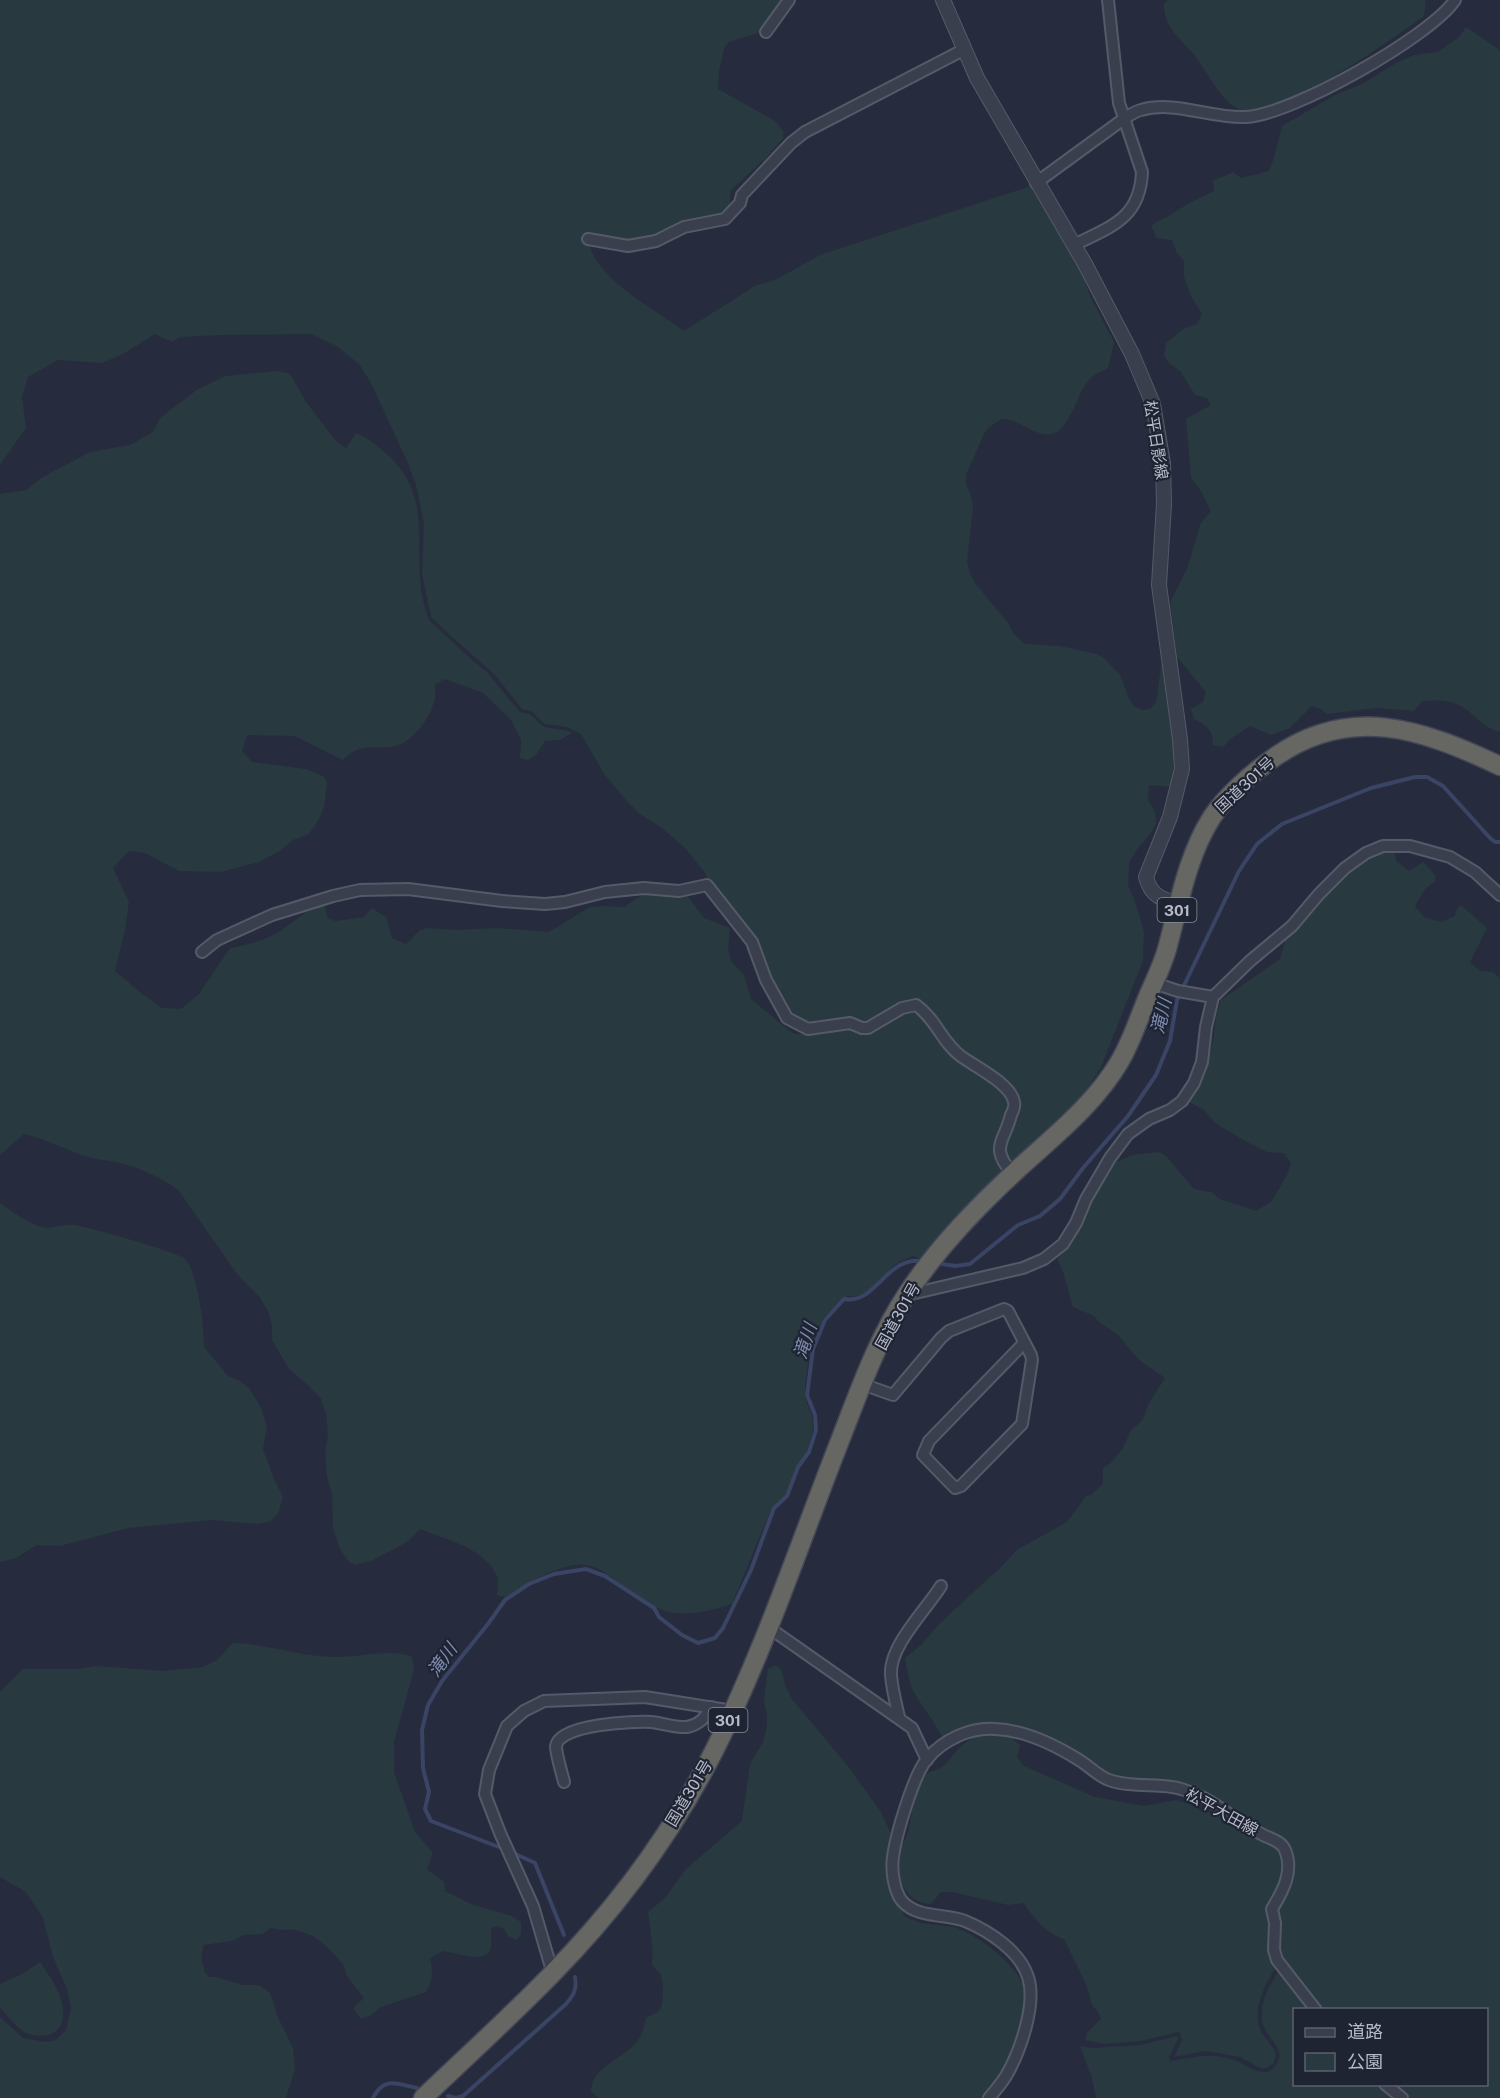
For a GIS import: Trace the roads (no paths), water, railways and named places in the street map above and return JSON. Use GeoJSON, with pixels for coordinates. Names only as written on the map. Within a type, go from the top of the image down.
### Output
{"type":"FeatureCollection","features":[{"type":"Feature","properties":{"kind":"highway","name":"国道301号"},"geometry":{"type":"LineString","coordinates":[[423,2098],[553,1974],[610,1910],[677,1816],[733,1711],[862,1384],[891,1322],[938,1251],[977,1208],[1080,1113],[1119,1063],[1166,955],[1189,867],[1213,815],[1254,772],[1276,755],[1302,740],[1330,730],[1361,727],[1394,728],[1427,734],[1500,766]]}},
{"type":"Feature","properties":{"kind":"street"},"geometry":{"type":"LineString","coordinates":[[766,32],[789,0]]}},
{"type":"Feature","properties":{"kind":"street","name":"松平日影線"},"geometry":{"type":"LineString","coordinates":[[943,0],[976,78],[1074,244],[1132,354],[1153,404],[1163,463],[1164,504],[1159,585],[1182,769],[1170,817],[1146,878],[1156,898],[1178,904]]}},
{"type":"Feature","properties":{"kind":"street"},"geometry":{"type":"LineString","coordinates":[[1074,244],[1121,221],[1134,204],[1142,180],[1142,172],[1119,103],[1108,0]]}},
{"type":"Feature","properties":{"kind":"street"},"geometry":{"type":"LineString","coordinates":[[1036,183],[1125,118],[1141,110],[1161,108],[1244,118],[1260,116],[1281,109],[1372,63],[1405,43],[1450,8],[1455,0]]}},
{"type":"Feature","properties":{"kind":"street"},"geometry":{"type":"LineString","coordinates":[[588,239],[621,246],[634,246],[656,241],[690,225],[725,219],[740,203],[742,195],[791,143],[805,132],[965,49]]}},
{"type":"Feature","properties":{"kind":"street"},"geometry":{"type":"LineString","coordinates":[[907,1295],[1023,1268],[1044,1259],[1063,1244],[1110,1158],[1128,1134],[1149,1119],[1176,1106],[1194,1083],[1202,1062],[1206,1027],[1213,997],[1250,961],[1292,926],[1345,868],[1383,846],[1410,846],[1450,857],[1475,872],[1500,895]]}},
{"type":"Feature","properties":{"kind":"street"},"geometry":{"type":"LineString","coordinates":[[202,952],[217,940],[272,915],[360,890],[408,889],[545,904],[565,902],[605,892],[644,888],[679,891],[707,885],[752,942],[766,980],[787,1018],[808,1029],[850,1023],[868,1028],[908,1006],[916,1005],[926,1012],[950,1047],[1011,1093],[1014,1103],[1011,1119],[1002,1136],[1000,1150],[1003,1163],[1013,1174]]}},
{"type":"Feature","properties":{"kind":"street"},"geometry":{"type":"LineString","coordinates":[[1154,984],[1213,997]]}},
{"type":"Feature","properties":{"kind":"street"},"geometry":{"type":"LineString","coordinates":[[862,1384],[893,1395],[949,1331],[1004,1309],[1008,1311],[1024,1343],[1032,1360],[1022,1424],[962,1486],[955,1488],[923,1455],[925,1448],[929,1441],[1024,1343]]}},
{"type":"Feature","properties":{"kind":"street"},"geometry":{"type":"LineString","coordinates":[[899,1718],[891,1676],[892,1663],[905,1636],[941,1586]]}},
{"type":"Feature","properties":{"kind":"street"},"geometry":{"type":"LineString","coordinates":[[768,1627],[912,1728],[927,1760],[908,1800],[893,1857],[897,1890],[902,1900],[918,1912],[964,1921],[996,1939],[1011,1951],[1028,1976],[1031,1992],[1024,2035],[1006,2076],[989,2098]]}},
{"type":"Feature","properties":{"kind":"street"},"geometry":{"type":"LineString","coordinates":[[553,1974],[533,1906],[485,1794],[489,1770],[507,1726],[524,1711],[544,1701],[645,1697],[733,1711]]}},
{"type":"Feature","properties":{"kind":"street"},"geometry":{"type":"LineString","coordinates":[[564,1782],[556,1746],[565,1736],[595,1725],[623,1722],[651,1722],[688,1727],[706,1718],[711,1707]]}},
{"type":"Feature","properties":{"kind":"street","name":"松平大田線"},"geometry":{"type":"LineString","coordinates":[[927,1760],[944,1744],[965,1733],[983,1729],[1008,1731],[1036,1739],[1078,1759],[1107,1780],[1173,1787],[1187,1791],[1205,1799],[1261,1834],[1280,1843],[1287,1856],[1287,1879],[1272,1909],[1275,1923],[1274,1950],[1280,1965],[1314,2008]]}},
{"type":"Feature","properties":{"kind":"street"},"geometry":{"type":"LineString","coordinates":[[1386,2086],[1401,2098]]}},
{"type":"Feature","properties":{"kind":"waterway","name":"滝川"},"geometry":{"type":"LineString","coordinates":[[936,1263],[955,1266],[970,1264],[1018,1225],[1040,1216],[1060,1199],[1083,1168],[1128,1116],[1156,1075],[1170,1041],[1177,1000],[1239,871],[1257,844],[1282,824],[1371,788],[1415,777],[1427,777],[1443,786],[1490,838],[1495,842],[1500,842]]}},
{"type":"Feature","properties":{"kind":"waterway","name":"滝川"},"geometry":{"type":"LineString","coordinates":[[504,1849],[431,1821],[425,1809],[429,1792],[423,1768],[422,1730],[428,1705],[442,1681],[505,1600],[529,1584],[554,1574],[586,1569],[605,1576],[654,1608],[659,1617],[682,1635],[698,1643],[715,1638],[723,1628],[751,1570],[774,1508],[787,1496],[798,1467],[809,1452],[816,1430],[815,1415],[807,1395],[813,1349],[825,1320],[844,1299],[855,1299],[865,1295],[899,1266],[910,1261],[922,1261]]}},
{"type":"Feature","properties":{"kind":"waterway","name":"滝川"},"geometry":{"type":"LineString","coordinates":[[511,1852],[535,1863],[564,1935]]}},
{"type":"Feature","properties":{"kind":"waterway","name":"滝川"},"geometry":{"type":"LineString","coordinates":[[448,2096],[456,2098],[463,2096],[566,2004],[574,1992],[575,1977]]}},
{"type":"Feature","properties":{"kind":"waterway","name":"滝川"},"geometry":{"type":"LineString","coordinates":[[373,2098],[377,2091],[386,2084],[417,2088]]}}]}
